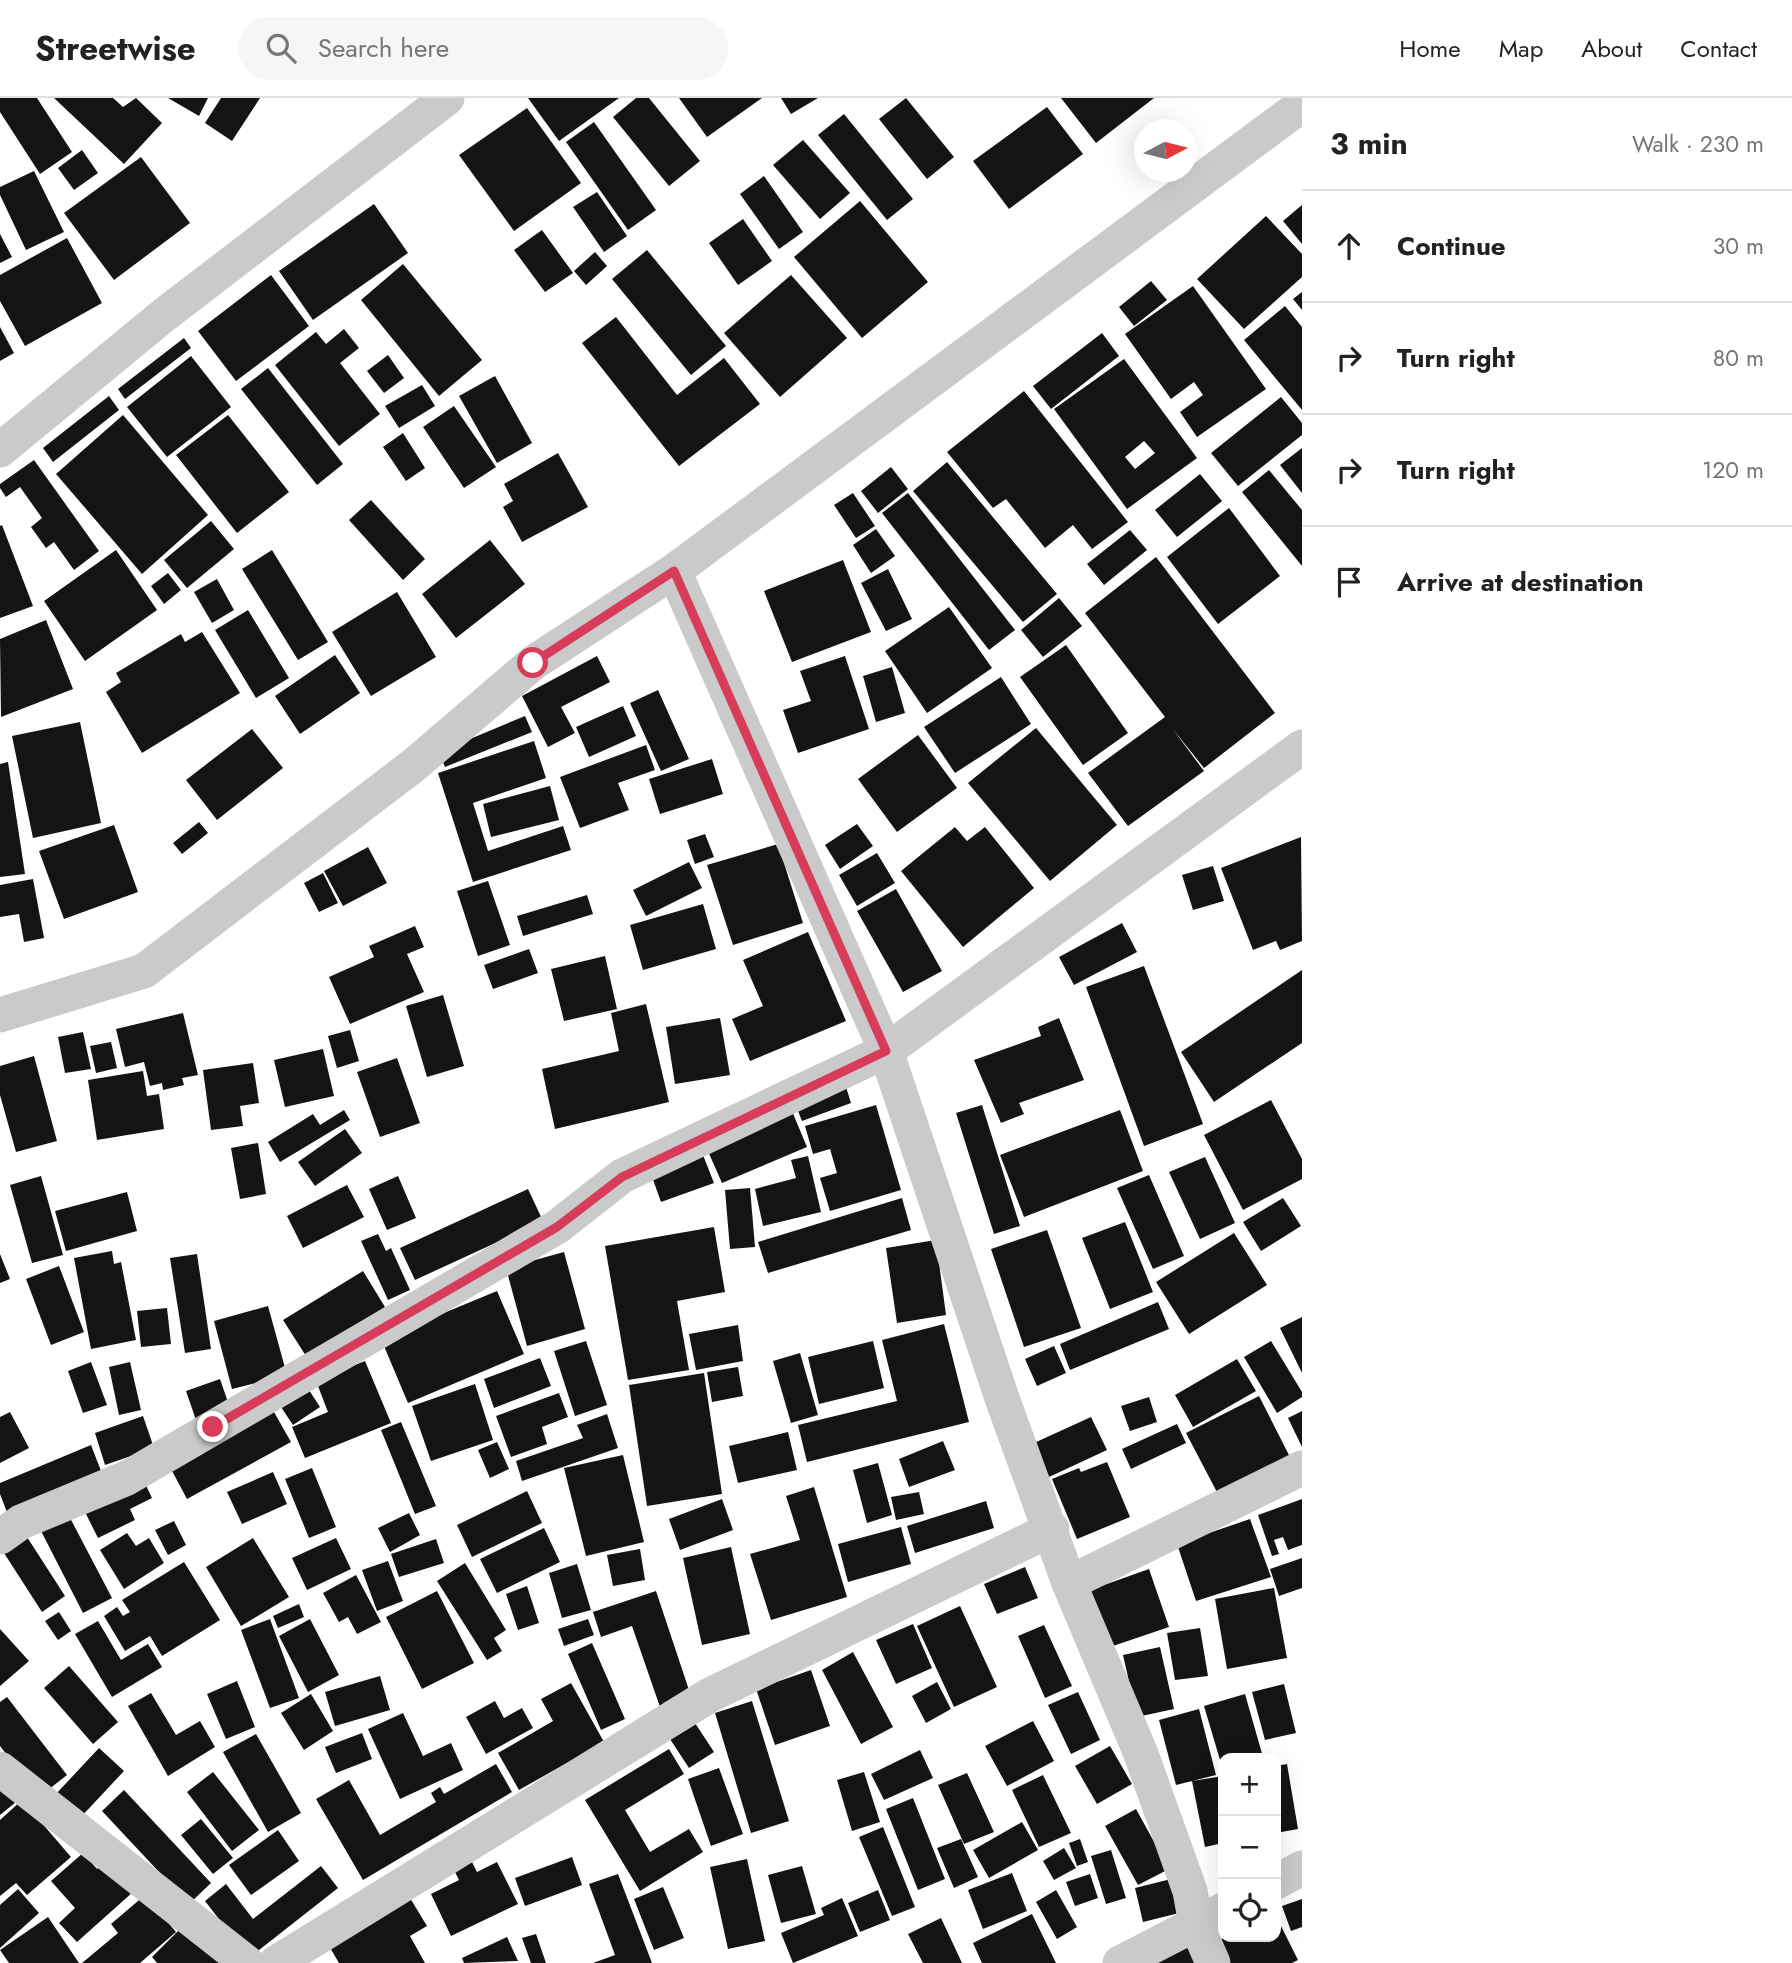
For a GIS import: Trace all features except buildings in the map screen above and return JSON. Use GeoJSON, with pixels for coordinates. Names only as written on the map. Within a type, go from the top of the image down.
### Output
{"type":"FeatureCollection","features":[{"type":"Feature","properties":{"kind":"street"},"geometry":{"type":"LineString","coordinates":[[0,450],[164,314],[447,98]]}},
{"type":"Feature","properties":{"kind":"street"},"geometry":{"type":"LineString","coordinates":[[0,1015],[144,971],[414,765],[533,663],[674,571],[1302,105]]}},
{"type":"Feature","properties":{"kind":"street"},"geometry":{"type":"LineString","coordinates":[[674,571],[886,1051],[1003,1401],[1052,1529],[1069,1583],[1141,1754],[1190,1891],[1210,1917],[1213,1963]]}},
{"type":"Feature","properties":{"kind":"street"},"geometry":{"type":"LineString","coordinates":[[0,1537],[21,1522],[127,1478],[557,1227],[622,1177],[886,1051],[1302,747]]}},
{"type":"Feature","properties":{"kind":"street"},"geometry":{"type":"LineString","coordinates":[[1069,1583],[1302,1468]]}},
{"type":"Feature","properties":{"kind":"street"},"geometry":{"type":"LineString","coordinates":[[276,1963],[710,1695],[1052,1529]]}},
{"type":"Feature","properties":{"kind":"street"},"geometry":{"type":"LineString","coordinates":[[0,1769],[247,1963]]}},
{"type":"Feature","properties":{"kind":"street"},"geometry":{"type":"LineString","coordinates":[[1281,1879],[1302,1868]]}},
{"type":"Feature","properties":{"kind":"street"},"geometry":{"type":"LineString","coordinates":[[1121,1963],[1210,1917]]}},
{"type":"Feature","properties":{"kind":"route"},"geometry":{"type":"LineString","coordinates":[[213,1427],[557,1227],[587,1201],[622,1177],[886,1051],[674,571],[533,663]]}}]}
